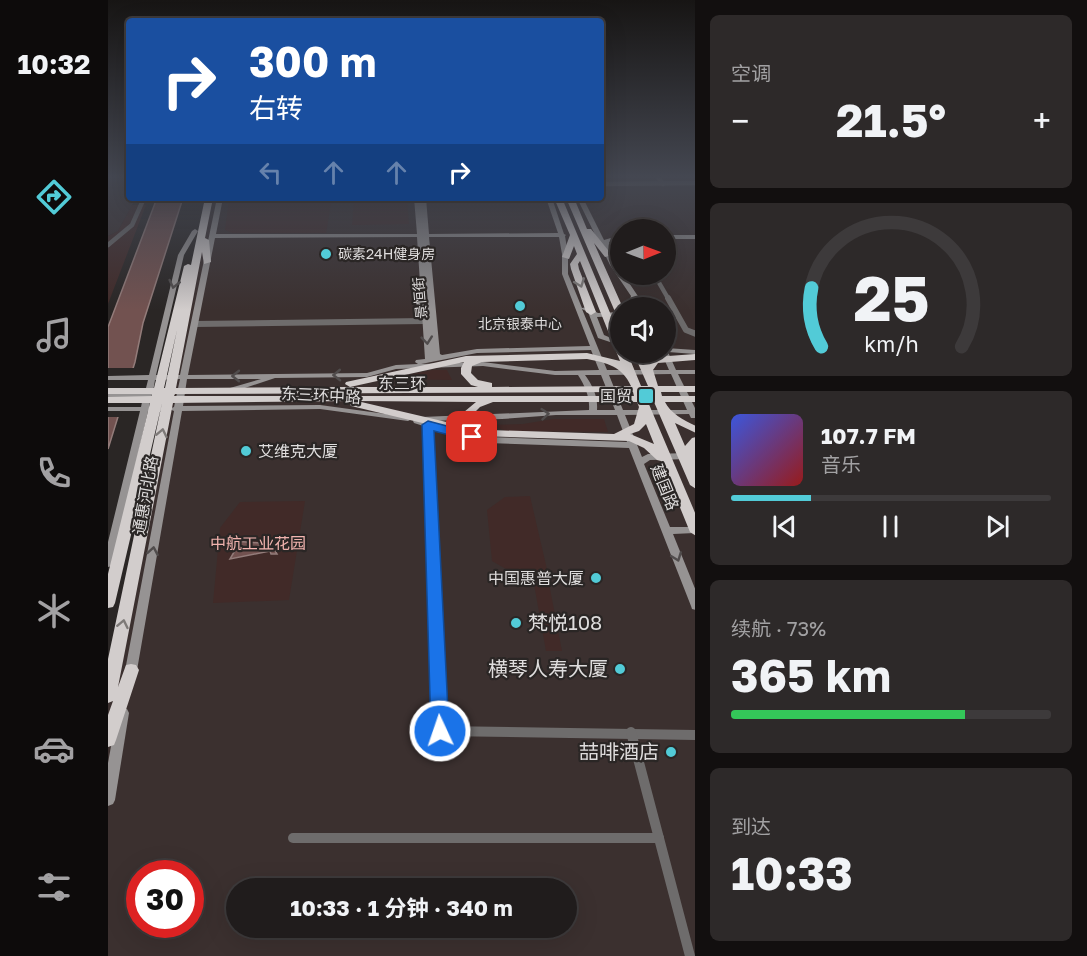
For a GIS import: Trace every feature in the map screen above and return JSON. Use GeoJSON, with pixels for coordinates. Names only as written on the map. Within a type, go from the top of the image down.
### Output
{"type":"FeatureCollection","features":[{"type":"Feature","properties":{"kind":"highway","name":"通惠河北路"},"geometry":{"type":"LineString","coordinates":[[200,230],[201,221]]}},
{"type":"Feature","properties":{"kind":"highway","name":"通惠河北路"},"geometry":{"type":"LineString","coordinates":[[108,603],[203,221]]}},
{"type":"Feature","properties":{"kind":"highway"},"geometry":{"type":"LineString","coordinates":[[567,221],[610,321]]}},
{"type":"Feature","properties":{"kind":"highway"},"geometry":{"type":"LineString","coordinates":[[580,221],[608,255]]}},
{"type":"Feature","properties":{"kind":"highway"},"geometry":{"type":"LineString","coordinates":[[580,221],[613,297]]}},
{"type":"Feature","properties":{"kind":"highway"},"geometry":{"type":"LineString","coordinates":[[200,230],[207,262]]}},
{"type":"Feature","properties":{"kind":"highway"},"geometry":{"type":"LineString","coordinates":[[566,257],[573,236]]}},
{"type":"Feature","properties":{"kind":"highway","name":"通惠河北路"},"geometry":{"type":"LineString","coordinates":[[109,689],[195,250]]}},
{"type":"Feature","properties":{"kind":"highway"},"geometry":{"type":"LineString","coordinates":[[582,259],[574,264],[591,312]]}},
{"type":"Feature","properties":{"kind":"highway"},"geometry":{"type":"LineString","coordinates":[[320,393],[466,359],[590,352],[610,347]]}},
{"type":"Feature","properties":{"kind":"highway"},"geometry":{"type":"LineString","coordinates":[[590,352],[618,363],[631,378]]}},
{"type":"Feature","properties":{"kind":"highway"},"geometry":{"type":"LineString","coordinates":[[676,355],[695,357]]}},
{"type":"Feature","properties":{"kind":"highway"},"geometry":{"type":"LineString","coordinates":[[649,379],[648,370],[655,360],[679,356]]}},
{"type":"Feature","properties":{"kind":"highway"},"geometry":{"type":"LineString","coordinates":[[483,358],[468,363],[465,367],[469,379],[481,384],[522,389]]}},
{"type":"Feature","properties":{"kind":"highway"},"geometry":{"type":"LineString","coordinates":[[626,363],[695,529]]}},
{"type":"Feature","properties":{"kind":"highway"},"geometry":{"type":"LineString","coordinates":[[642,363],[694,482]]}},
{"type":"Feature","properties":{"kind":"highway","name":"东三环"},"geometry":{"type":"LineString","coordinates":[[108,400],[522,389],[695,389]]}},
{"type":"Feature","properties":{"kind":"highway","name":"东三环"},"geometry":{"type":"LineString","coordinates":[[108,393],[320,393],[508,398],[695,399]]}},
{"type":"Feature","properties":{"kind":"highway"},"geometry":{"type":"LineString","coordinates":[[320,393],[477,433],[613,436],[638,440],[665,460]]}},
{"type":"Feature","properties":{"kind":"highway"},"geometry":{"type":"LineString","coordinates":[[497,435],[474,425],[469,412],[485,402],[508,398]]}},
{"type":"Feature","properties":{"kind":"highway"},"geometry":{"type":"LineString","coordinates":[[613,436],[633,430],[640,425],[643,420],[643,407]]}},
{"type":"Feature","properties":{"kind":"highway"},"geometry":{"type":"LineString","coordinates":[[660,407],[684,425],[695,430]]}},
{"type":"Feature","properties":{"kind":"highway"},"geometry":{"type":"LineString","coordinates":[[694,482],[689,448],[695,441]]}},
{"type":"Feature","properties":{"kind":"highway"},"geometry":{"type":"LineString","coordinates":[[108,740],[131,670]]}},
{"type":"Feature","properties":{"kind":"street"},"geometry":{"type":"LineString","coordinates":[[108,245],[132,225],[134,221]]}},
{"type":"Feature","properties":{"kind":"street","name":"通惠河北路"},"geometry":{"type":"LineString","coordinates":[[108,800],[184,376],[216,221]]}},
{"type":"Feature","properties":{"kind":"street","name":"景恒街"},"geometry":{"type":"LineString","coordinates":[[421,221],[436,355],[441,358]]}},
{"type":"Feature","properties":{"kind":"street","name":"景恒街"},"geometry":{"type":"LineString","coordinates":[[423,221],[425,321],[429,360]]}},
{"type":"Feature","properties":{"kind":"street","name":"建国路"},"geometry":{"type":"LineString","coordinates":[[558,221],[563,234],[566,257],[565,274],[590,352],[603,373],[695,603]]}},
{"type":"Feature","properties":{"kind":"street"},"geometry":{"type":"LineString","coordinates":[[591,221],[610,259]]}},
{"type":"Feature","properties":{"kind":"street","name":"通惠河北路"},"geometry":{"type":"LineString","coordinates":[[108,563],[181,255],[200,230]]}},
{"type":"Feature","properties":{"kind":"street"},"geometry":{"type":"LineString","coordinates":[[213,236],[563,234]]}},
{"type":"Feature","properties":{"kind":"street"},"geometry":{"type":"LineString","coordinates":[[597,234],[610,235]]}},
{"type":"Feature","properties":{"kind":"street"},"geometry":{"type":"LineString","coordinates":[[676,235],[695,235]]}},
{"type":"Feature","properties":{"kind":"street"},"geometry":{"type":"LineString","coordinates":[[628,285],[635,295]]}},
{"type":"Feature","properties":{"kind":"street"},"geometry":{"type":"LineString","coordinates":[[660,285],[686,330],[695,334]]}},
{"type":"Feature","properties":{"kind":"street"},"geometry":{"type":"LineString","coordinates":[[575,301],[597,315],[610,314]]}},
{"type":"Feature","properties":{"kind":"street"},"geometry":{"type":"LineString","coordinates":[[591,312],[601,336],[610,340]]}},
{"type":"Feature","properties":{"kind":"street"},"geometry":{"type":"LineString","coordinates":[[195,324],[425,321]]}},
{"type":"Feature","properties":{"kind":"street"},"geometry":{"type":"LineString","coordinates":[[396,367],[477,351],[590,352]]}},
{"type":"Feature","properties":{"kind":"street"},"geometry":{"type":"LineString","coordinates":[[676,351],[695,352]]}},
{"type":"Feature","properties":{"kind":"street"},"geometry":{"type":"LineString","coordinates":[[670,363],[695,414]]}},
{"type":"Feature","properties":{"kind":"street","name":"东三环中路"},"geometry":{"type":"LineString","coordinates":[[108,378],[368,375],[396,367],[483,364],[555,373],[695,372]]}},
{"type":"Feature","properties":{"kind":"street"},"geometry":{"type":"LineString","coordinates":[[580,373],[587,383],[595,406],[593,413]]}},
{"type":"Feature","properties":{"kind":"street"},"geometry":{"type":"LineString","coordinates":[[108,393],[131,395],[226,391],[254,385],[276,376]]}},
{"type":"Feature","properties":{"kind":"street","name":"东三环中路"},"geometry":{"type":"LineString","coordinates":[[108,409],[320,407],[409,419],[593,413],[695,414]]}},
{"type":"Feature","properties":{"kind":"street"},"geometry":{"type":"LineString","coordinates":[[409,419],[487,440],[632,445]]}},
{"type":"Feature","properties":{"kind":"street"},"geometry":{"type":"LineString","coordinates":[[428,425],[440,731],[631,732],[695,735]]}},
{"type":"Feature","properties":{"kind":"street"},"geometry":{"type":"LineString","coordinates":[[639,464],[648,457],[695,456]]}},
{"type":"Feature","properties":{"kind":"street"},"geometry":{"type":"LineString","coordinates":[[667,531],[695,531]]}},
{"type":"Feature","properties":{"kind":"street"},"geometry":{"type":"LineString","coordinates":[[631,732],[690,956]]}},
{"type":"Feature","properties":{"kind":"street"},"geometry":{"type":"LineString","coordinates":[[293,838],[659,838]]}},
{"type":"Feature","properties":{"kind":"shaded area"},"geometry":{"type":"Polygon","coordinates":[[[108,221],[124,221],[118,231],[108,236],[108,221]]]}},
{"type":"Feature","properties":{"kind":"shaded area"},"geometry":{"type":"Polygon","coordinates":[[[148,221],[176,221],[143,323],[135,362],[108,449],[108,327],[148,221]]]}},
{"type":"Feature","properties":{"kind":"shaded area"},"geometry":{"type":"Polygon","coordinates":[[[206,221],[610,221],[610,285],[676,285],[676,221],[695,221],[695,956],[108,956],[108,673],[206,221]]]}},
{"type":"Feature","properties":{"kind":"shaded area"},"geometry":{"type":"Polygon","coordinates":[[[234,541],[272,544],[279,542],[274,549],[277,554],[271,554],[270,551],[230,559],[237,547],[234,541]]]}},
{"type":"Feature","properties":{"kind":"green space"},"geometry":{"type":"Polygon","coordinates":[[[124,221],[140,221],[108,304],[108,236],[118,231],[124,221]]]}},
{"type":"Feature","properties":{"kind":"green space"},"geometry":{"type":"Polygon","coordinates":[[[226,221],[328,221],[326,233],[232,233],[225,230],[226,221]]]}},
{"type":"Feature","properties":{"kind":"green space"},"geometry":{"type":"Polygon","coordinates":[[[352,221],[409,221],[409,224],[352,225],[352,221]]]}},
{"type":"Feature","properties":{"kind":"green space"},"geometry":{"type":"Polygon","coordinates":[[[432,370],[447,370],[452,380],[392,379],[432,370]]]}},
{"type":"Feature","properties":{"kind":"green space"},"geometry":{"type":"Polygon","coordinates":[[[553,419],[604,419],[608,432],[506,431],[489,425],[523,424],[553,419]]]}},
{"type":"Feature","properties":{"kind":"green space"},"geometry":{"type":"Polygon","coordinates":[[[530,496],[549,578],[522,578],[492,561],[487,510],[505,497],[530,496]]]}},
{"type":"Feature","properties":{"kind":"green space","name":"中航工业花园"},"geometry":{"type":"Polygon","coordinates":[[[305,501],[289,600],[213,603],[220,528],[240,502],[305,501]]]}},
{"type":"Feature","properties":{"kind":"green space"},"geometry":{"type":"Polygon","coordinates":[[[534,584],[549,584],[562,651],[546,651],[534,584]]]}},
{"type":"Feature","properties":{"kind":"pier"},"geometry":{"type":"Polygon","coordinates":[[[108,368],[136,368],[121,417],[108,417],[108,368]]]}},
{"type":"Feature","properties":{"kind":"place","name":"碳素24H健身房"},"geometry":{"type":"Point","coordinates":[326,254]}},
{"type":"Feature","properties":{"kind":"place","name":"北京银泰中心"},"geometry":{"type":"Point","coordinates":[520,306]}},
{"type":"Feature","properties":{"kind":"place","name":"国贸"},"geometry":{"type":"Point","coordinates":[646,396]}},
{"type":"Feature","properties":{"kind":"place","name":"艾维克大厦"},"geometry":{"type":"Point","coordinates":[246,451]}},
{"type":"Feature","properties":{"kind":"place","name":"中国惠普大厦"},"geometry":{"type":"Point","coordinates":[596,578]}},
{"type":"Feature","properties":{"kind":"place","name":"梵悦108"},"geometry":{"type":"Point","coordinates":[516,623]}},
{"type":"Feature","properties":{"kind":"place","name":"横琴人寿大厦"},"geometry":{"type":"Point","coordinates":[620,669]}},
{"type":"Feature","properties":{"kind":"place","name":"喆啡酒店"},"geometry":{"type":"Point","coordinates":[671,752]}},
{"type":"Feature","properties":{"kind":"route"},"geometry":{"type":"LineString","coordinates":[[440,731],[428,425],[472,437]]}}]}
